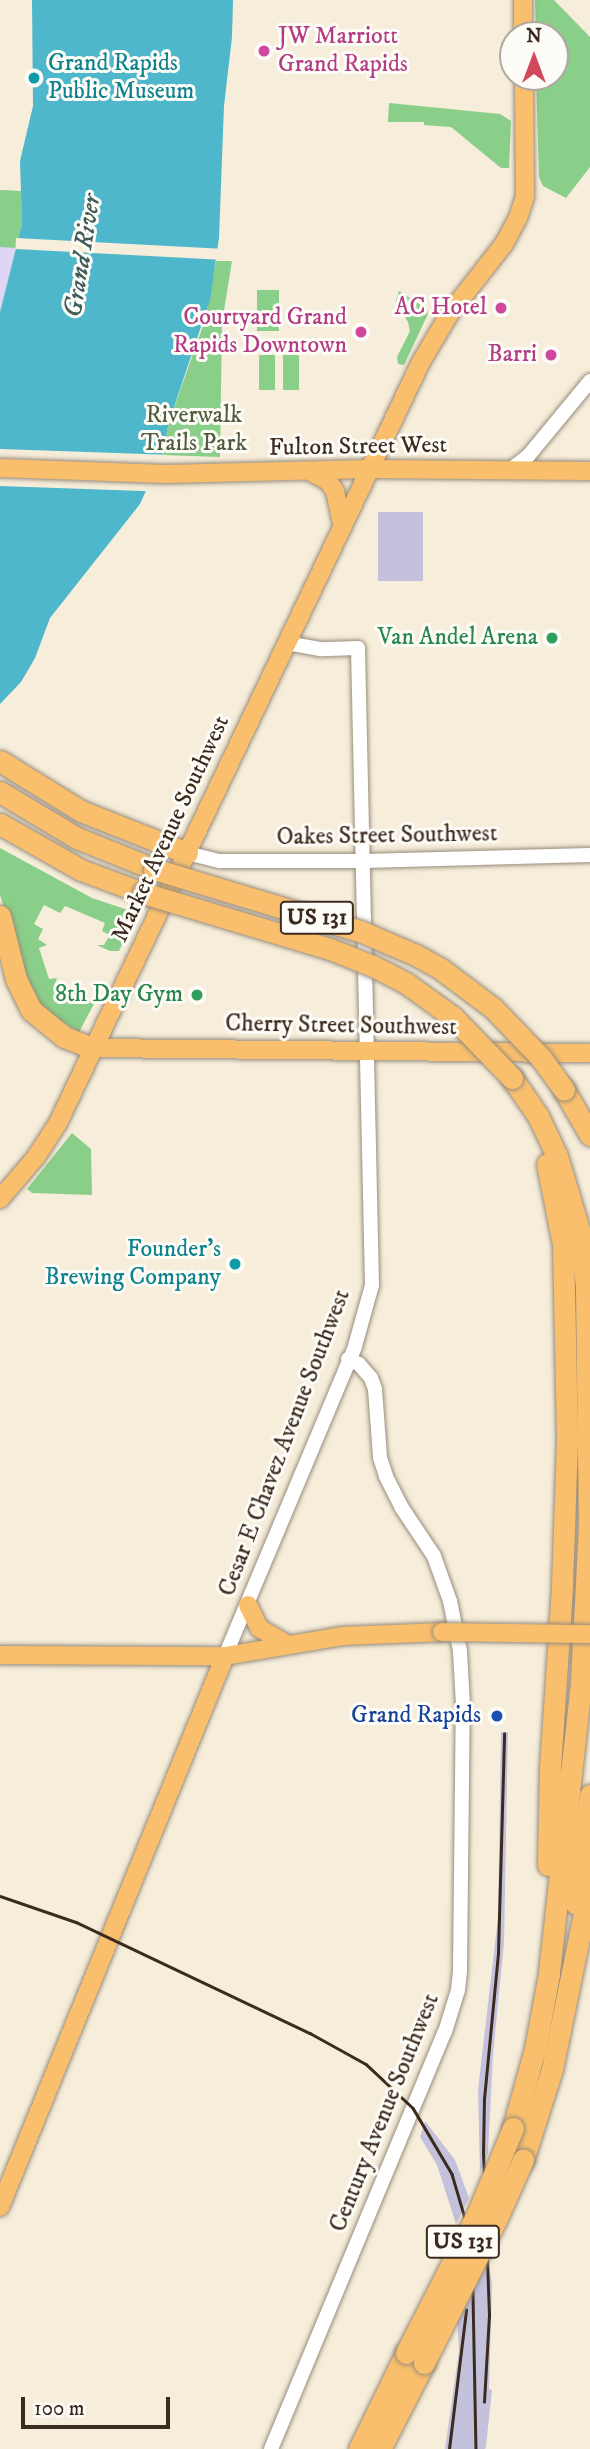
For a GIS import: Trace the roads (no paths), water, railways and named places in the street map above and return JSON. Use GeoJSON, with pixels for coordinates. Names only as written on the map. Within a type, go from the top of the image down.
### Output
{"type":"FeatureCollection","features":[{"type":"Feature","properties":{"kind":"highway"},"geometry":{"type":"LineString","coordinates":[[0,761],[81,811],[187,853]]}},
{"type":"Feature","properties":{"kind":"highway","name":"US 131"},"geometry":{"type":"LineString","coordinates":[[0,792],[77,838],[154,869],[360,931],[441,969],[494,1009],[532,1048],[564,1090],[590,1135]]}},
{"type":"Feature","properties":{"kind":"highway","name":"US 131"},"geometry":{"type":"LineString","coordinates":[[0,824],[81,870],[143,893],[330,949],[389,974],[453,1017],[512,1078],[538,1116],[558,1156],[578,1219],[585,1271],[588,1576],[580,1683],[542,2014],[513,2128],[415,2358],[383,2449]]}},
{"type":"Feature","properties":{"kind":"highway"},"geometry":{"type":"LineString","coordinates":[[0,916],[16,979],[31,1010],[64,1037],[93,1048]]}},
{"type":"Feature","properties":{"kind":"highway"},"geometry":{"type":"LineString","coordinates":[[512,1078],[549,1170],[563,1244],[567,1464],[550,1769],[542,2014]]}},
{"type":"Feature","properties":{"kind":"highway"},"geometry":{"type":"LineString","coordinates":[[580,1683],[590,1646]]}},
{"type":"Feature","properties":{"kind":"highway"},"geometry":{"type":"LineString","coordinates":[[573,1969],[576,1885],[590,1795]]}},
{"type":"Feature","properties":{"kind":"highway","name":"US 131"},"geometry":{"type":"LineString","coordinates":[[359,2449],[498,2218],[523,2160],[546,2091],[590,1884]]}},
{"type":"Feature","properties":{"kind":"highway"},"geometry":{"type":"LineString","coordinates":[[568,1993],[590,1933]]}},
{"type":"Feature","properties":{"kind":"main road"},"geometry":{"type":"LineString","coordinates":[[523,0],[523,21]]}},
{"type":"Feature","properties":{"kind":"main road","name":"Market Avenue Southwest"},"geometry":{"type":"LineString","coordinates":[[0,1199],[50,1137],[369,469],[437,333],[504,244],[518,218],[526,196],[524,91]]}},
{"type":"Feature","properties":{"kind":"main road","name":"Fulton Street West"},"geometry":{"type":"LineString","coordinates":[[0,468],[165,474],[369,469],[590,471]]}},
{"type":"Feature","properties":{"kind":"main road"},"geometry":{"type":"LineString","coordinates":[[311,472],[328,481],[335,491],[342,528]]}},
{"type":"Feature","properties":{"kind":"main road","name":"Cherry Street Southwest"},"geometry":{"type":"LineString","coordinates":[[93,1048],[590,1053]]}},
{"type":"Feature","properties":{"kind":"main road"},"geometry":{"type":"LineString","coordinates":[[248,1605],[259,1628],[287,1644]]}},
{"type":"Feature","properties":{"kind":"main road"},"geometry":{"type":"LineString","coordinates":[[0,1655],[225,1656],[287,1644],[385,1632],[590,1633]]}},
{"type":"Feature","properties":{"kind":"main road","name":"Cesar E Chavez Avenue Southwest"},"geometry":{"type":"LineString","coordinates":[[0,2207],[225,1656]]}},
{"type":"Feature","properties":{"kind":"street"},"geometry":{"type":"LineString","coordinates":[[510,470],[536,448],[590,381]]}},
{"type":"Feature","properties":{"kind":"street","name":"Cesar E Chavez Avenue Southwest"},"geometry":{"type":"LineString","coordinates":[[225,1656],[348,1359],[368,1307],[372,1285],[369,1051],[358,648],[320,649],[286,643]]}},
{"type":"Feature","properties":{"kind":"street","name":"Oakes Street Southwest"},"geometry":{"type":"LineString","coordinates":[[187,853],[220,861],[364,861],[590,855]]}},
{"type":"Feature","properties":{"kind":"street","name":"Century Avenue Southwest"},"geometry":{"type":"LineString","coordinates":[[271,2449],[445,2032],[458,1990],[463,1739],[460,1651],[448,1594],[434,1556],[402,1508],[386,1476],[380,1457],[372,1378],[359,1364],[348,1359]]}},
{"type":"Feature","properties":{"kind":"water","name":"Grand River"},"geometry":{"type":"Polygon","coordinates":[[[32,0],[233,0],[232,37],[224,106],[219,238],[210,300],[169,422],[162,455],[140,504],[50,618],[35,658],[21,682],[0,704],[0,312],[22,224],[20,161],[33,106],[32,0]]]}},
{"type":"Feature","properties":{"kind":"railway"},"geometry":{"type":"LineString","coordinates":[[484,2402],[489,2315],[483,2154],[484,2099],[498,1953],[504,1734]]}},
{"type":"Feature","properties":{"kind":"railway"},"geometry":{"type":"LineString","coordinates":[[0,1896],[76,1922],[310,2033],[366,2064],[413,2108],[452,2174],[472,2242],[476,2449]]}},
{"type":"Feature","properties":{"kind":"railway"},"geometry":{"type":"LineString","coordinates":[[449,2449],[466,2310]]}},
{"type":"Feature","properties":{"kind":"place","name":"JW Marriott Grand Rapids"},"geometry":{"type":"Point","coordinates":[264,51]}},
{"type":"Feature","properties":{"kind":"place","name":"Grand Rapids Public Museum"},"geometry":{"type":"Point","coordinates":[34,78]}},
{"type":"Feature","properties":{"kind":"place","name":"AC Hotel"},"geometry":{"type":"Point","coordinates":[501,308]}},
{"type":"Feature","properties":{"kind":"place","name":"Courtyard Grand Rapids Downtown"},"geometry":{"type":"Point","coordinates":[361,332]}},
{"type":"Feature","properties":{"kind":"place","name":"Barri"},"geometry":{"type":"Point","coordinates":[551,355]}},
{"type":"Feature","properties":{"kind":"place","name":"Van Andel Arena"},"geometry":{"type":"Point","coordinates":[552,638]}},
{"type":"Feature","properties":{"kind":"place","name":"8th Day Gym"},"geometry":{"type":"Point","coordinates":[197,995]}},
{"type":"Feature","properties":{"kind":"place","name":"Founder's Brewing Company"},"geometry":{"type":"Point","coordinates":[235,1264]}},
{"type":"Feature","properties":{"kind":"place","name":"Grand Rapids"},"geometry":{"type":"Point","coordinates":[497,1716]}},
{"type":"Feature","properties":{"kind":"park label","name":"Riverwalk Trails Park"},"geometry":{"type":"Point","coordinates":[194,430]}}]}
